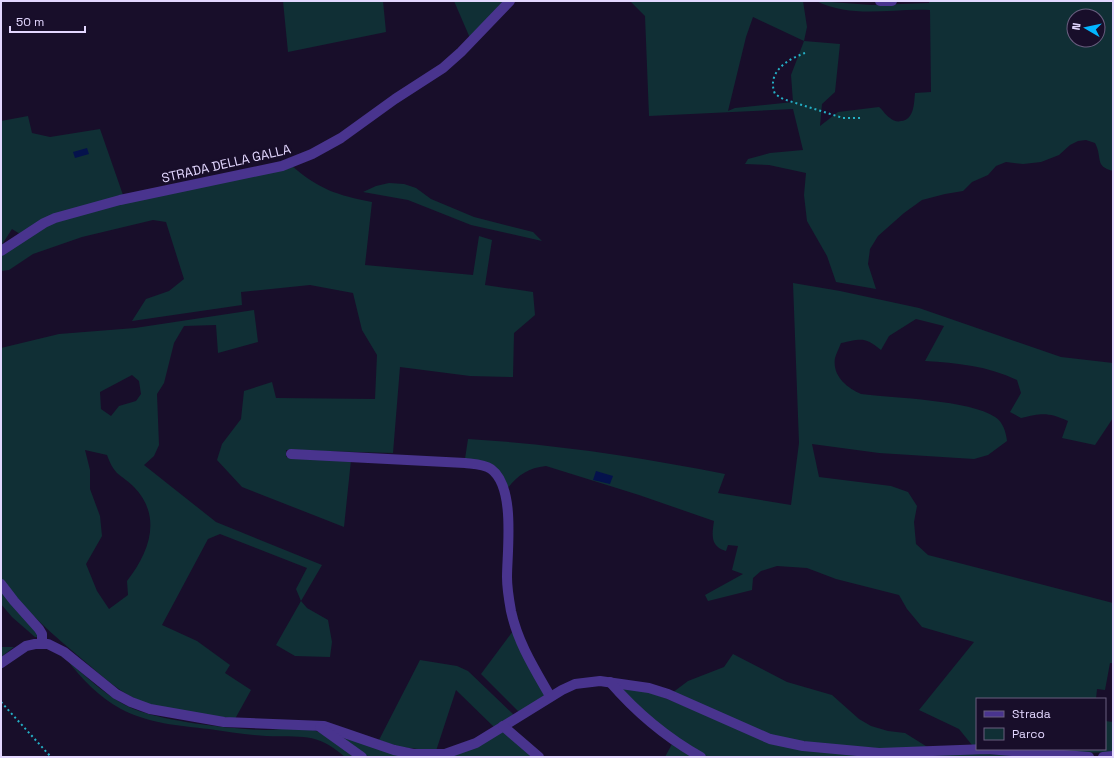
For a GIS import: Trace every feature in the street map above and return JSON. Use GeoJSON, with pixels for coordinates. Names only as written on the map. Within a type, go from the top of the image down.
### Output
{"type":"FeatureCollection","features":[{"type":"Feature","properties":{"kind":"street","name":"STRADA DELLA GALLA"},"geometry":{"type":"LineString","coordinates":[[1,250],[44,223],[55,218],[120,200],[273,168],[312,154],[341,138],[395,98],[444,68],[510,1]]}},
{"type":"Feature","properties":{"kind":"street"},"geometry":{"type":"LineString","coordinates":[[880,1],[892,1]]}},
{"type":"Feature","properties":{"kind":"street"},"geometry":{"type":"LineString","coordinates":[[291,454],[457,462],[482,465],[493,471],[500,482],[509,512],[507,584],[516,632],[526,654],[550,696]]}},
{"type":"Feature","properties":{"kind":"street"},"geometry":{"type":"LineString","coordinates":[[1,584],[14,602],[40,628],[42,643]]}},
{"type":"Feature","properties":{"kind":"street"},"geometry":{"type":"LineString","coordinates":[[1,663],[26,646],[42,643],[58,648],[112,691],[146,708],[224,722],[270,725],[316,725],[337,728],[402,752],[433,755],[450,753],[469,747],[550,696],[575,684],[595,681],[610,682],[663,692],[770,739],[794,745],[873,753],[976,749]]}},
{"type":"Feature","properties":{"kind":"street"},"geometry":{"type":"LineString","coordinates":[[610,682],[648,721],[679,744],[700,757]]}},
{"type":"Feature","properties":{"kind":"street"},"geometry":{"type":"LineString","coordinates":[[316,725],[362,757]]}},
{"type":"Feature","properties":{"kind":"street"},"geometry":{"type":"LineString","coordinates":[[503,726],[539,757]]}},
{"type":"Feature","properties":{"kind":"street"},"geometry":{"type":"LineString","coordinates":[[1000,750],[1089,757]]}},
{"type":"Feature","properties":{"kind":"street"},"geometry":{"type":"LineString","coordinates":[[1103,757],[1113,756]]}},
{"type":"Feature","properties":{"kind":"path"},"geometry":{"type":"LineString","coordinates":[[805,53],[792,58],[778,69],[773,80],[775,94],[783,100],[843,118],[862,118]]}},
{"type":"Feature","properties":{"kind":"path"},"geometry":{"type":"LineString","coordinates":[[1,702],[51,757]]}},
{"type":"Feature","properties":{"kind":"green space"},"geometry":{"type":"Polygon","coordinates":[[[283,1],[383,1],[386,32],[288,52],[283,1]]]}},
{"type":"Feature","properties":{"kind":"green space"},"geometry":{"type":"Polygon","coordinates":[[[454,1],[505,1],[470,38],[454,1]]]}},
{"type":"Feature","properties":{"kind":"green space"},"geometry":{"type":"Polygon","coordinates":[[[630,1],[803,1],[807,27],[804,41],[840,44],[835,92],[822,104],[820,126],[838,112],[879,107],[894,121],[909,118],[912,111],[915,93],[931,92],[930,10],[872,12],[844,10],[816,1],[872,5],[929,3],[929,1],[1113,1],[1113,171],[1103,167],[1101,164],[1095,143],[1086,140],[1078,141],[1070,145],[1059,155],[1041,162],[1023,164],[1006,162],[996,166],[988,175],[972,182],[963,191],[922,200],[904,213],[878,236],[870,249],[868,264],[876,289],[836,282],[827,256],[807,221],[804,195],[806,173],[769,165],[745,164],[748,159],[770,153],[803,150],[793,109],[649,116],[645,16],[630,1]],[[753,17],[746,37],[728,111],[735,108],[793,102],[791,75],[804,41],[753,17]]]}},
{"type":"Feature","properties":{"kind":"green space"},"geometry":{"type":"Polygon","coordinates":[[[28,116],[32,133],[50,137],[100,129],[123,195],[20,234],[12,229],[1,246],[1,121],[28,116]]]}},
{"type":"Feature","properties":{"kind":"green space"},"geometry":{"type":"Polygon","coordinates":[[[292,166],[320,186],[339,194],[372,202],[365,265],[473,275],[479,236],[492,240],[485,285],[533,292],[535,315],[514,333],[513,377],[470,376],[400,367],[393,453],[286,450],[286,457],[351,460],[344,527],[242,487],[217,460],[222,444],[241,419],[244,391],[272,382],[276,398],[375,399],[377,355],[362,330],[353,293],[310,285],[241,292],[242,305],[132,321],[146,299],[169,291],[184,279],[166,222],[153,220],[82,237],[33,254],[9,270],[1,271],[1,254],[50,224],[119,203],[292,166]]]}},
{"type":"Feature","properties":{"kind":"green space"},"geometry":{"type":"Polygon","coordinates":[[[389,183],[404,184],[416,188],[431,199],[474,217],[533,232],[542,241],[471,225],[408,200],[363,192],[376,186],[389,183]]]}},
{"type":"Feature","properties":{"kind":"green space"},"geometry":{"type":"Polygon","coordinates":[[[793,283],[840,291],[919,308],[1061,357],[1113,363],[1113,418],[1095,445],[1062,438],[1068,421],[1045,414],[1021,418],[1010,412],[1021,393],[1017,380],[984,368],[961,364],[925,361],[944,326],[916,319],[889,336],[881,350],[871,342],[862,340],[853,340],[841,343],[835,356],[838,376],[846,385],[861,394],[950,403],[983,411],[995,417],[1002,424],[1007,441],[988,455],[974,459],[879,453],[812,444],[819,477],[891,486],[908,492],[917,506],[914,522],[916,544],[928,555],[1113,603],[1113,663],[1110,663],[1105,690],[1097,689],[1096,698],[976,698],[976,745],[972,745],[959,729],[919,710],[974,642],[922,627],[907,609],[899,595],[836,579],[807,568],[777,566],[761,571],[753,578],[752,590],[708,601],[705,595],[743,574],[732,570],[738,546],[728,545],[726,551],[721,549],[715,543],[713,539],[714,521],[639,495],[546,466],[529,470],[515,480],[507,489],[500,473],[492,466],[482,462],[465,459],[468,439],[532,444],[597,452],[725,474],[718,493],[791,505],[799,443],[793,283]]]}},
{"type":"Feature","properties":{"kind":"green space"},"geometry":{"type":"Polygon","coordinates":[[[254,310],[258,342],[218,353],[216,325],[184,326],[174,343],[164,383],[157,394],[159,445],[154,456],[144,465],[216,522],[322,565],[301,601],[296,589],[307,568],[220,534],[208,539],[162,625],[197,641],[230,665],[225,673],[251,690],[235,719],[167,709],[145,703],[128,695],[72,651],[50,631],[29,611],[1,578],[1,348],[59,334],[135,328],[254,310]],[[132,375],[100,392],[101,409],[111,416],[119,406],[136,401],[141,394],[139,381],[132,375]],[[85,450],[90,470],[90,489],[100,516],[102,536],[86,564],[97,591],[109,609],[128,595],[127,581],[135,570],[147,547],[150,535],[150,523],[148,510],[143,499],[134,487],[115,471],[107,455],[85,450]]]}},
{"type":"Feature","properties":{"kind":"green space"},"geometry":{"type":"Polygon","coordinates":[[[1,590],[35,629],[39,637],[35,637],[12,617],[1,604],[1,590]]]}},
{"type":"Feature","properties":{"kind":"green space"},"geometry":{"type":"Polygon","coordinates":[[[301,601],[307,608],[328,620],[332,642],[330,657],[295,656],[276,645],[301,601]]]}},
{"type":"Feature","properties":{"kind":"green space"},"geometry":{"type":"Polygon","coordinates":[[[513,631],[545,695],[519,712],[481,674],[513,631]]]}},
{"type":"Feature","properties":{"kind":"green space"},"geometry":{"type":"Polygon","coordinates":[[[1,647],[14,647],[1,657],[1,647]]]}},
{"type":"Feature","properties":{"kind":"green space"},"geometry":{"type":"Polygon","coordinates":[[[733,654],[787,682],[832,695],[859,719],[871,726],[888,731],[905,733],[929,748],[887,749],[811,743],[773,736],[672,693],[688,681],[724,667],[733,654]]]}},
{"type":"Feature","properties":{"kind":"green space"},"geometry":{"type":"Polygon","coordinates":[[[67,660],[92,682],[110,695],[129,707],[139,711],[184,722],[235,728],[265,730],[297,728],[310,729],[331,738],[353,757],[345,757],[325,743],[316,739],[245,734],[175,725],[142,718],[121,709],[105,699],[85,681],[67,660]]]}},
{"type":"Feature","properties":{"kind":"green space"},"geometry":{"type":"Polygon","coordinates":[[[420,660],[457,666],[468,671],[514,715],[494,727],[456,690],[436,751],[400,747],[379,740],[420,660]]]}},
{"type":"Feature","properties":{"kind":"green space"},"geometry":{"type":"Polygon","coordinates":[[[619,686],[647,691],[782,745],[1050,757],[708,757],[657,724],[619,686]]]}},
{"type":"Feature","properties":{"kind":"green space"},"geometry":{"type":"Polygon","coordinates":[[[1106,721],[1113,722],[1113,752],[1083,753],[1055,750],[1106,750],[1106,721]]]}},
{"type":"Feature","properties":{"kind":"green space"},"geometry":{"type":"Polygon","coordinates":[[[333,732],[410,757],[369,757],[333,732]]]}},
{"type":"Feature","properties":{"kind":"green space"},"geometry":{"type":"Polygon","coordinates":[[[504,732],[534,757],[448,757],[471,749],[504,732]]]}},
{"type":"Feature","properties":{"kind":"green space"},"geometry":{"type":"Polygon","coordinates":[[[672,744],[693,757],[665,757],[672,744]]]}},
{"type":"Feature","properties":{"kind":"shaded area"},"geometry":{"type":"Polygon","coordinates":[[[87,148],[89,154],[75,158],[73,152],[87,148]]]}},
{"type":"Feature","properties":{"kind":"shaded area"},"geometry":{"type":"Polygon","coordinates":[[[596,471],[613,476],[610,484],[593,480],[596,471]]]}}]}
